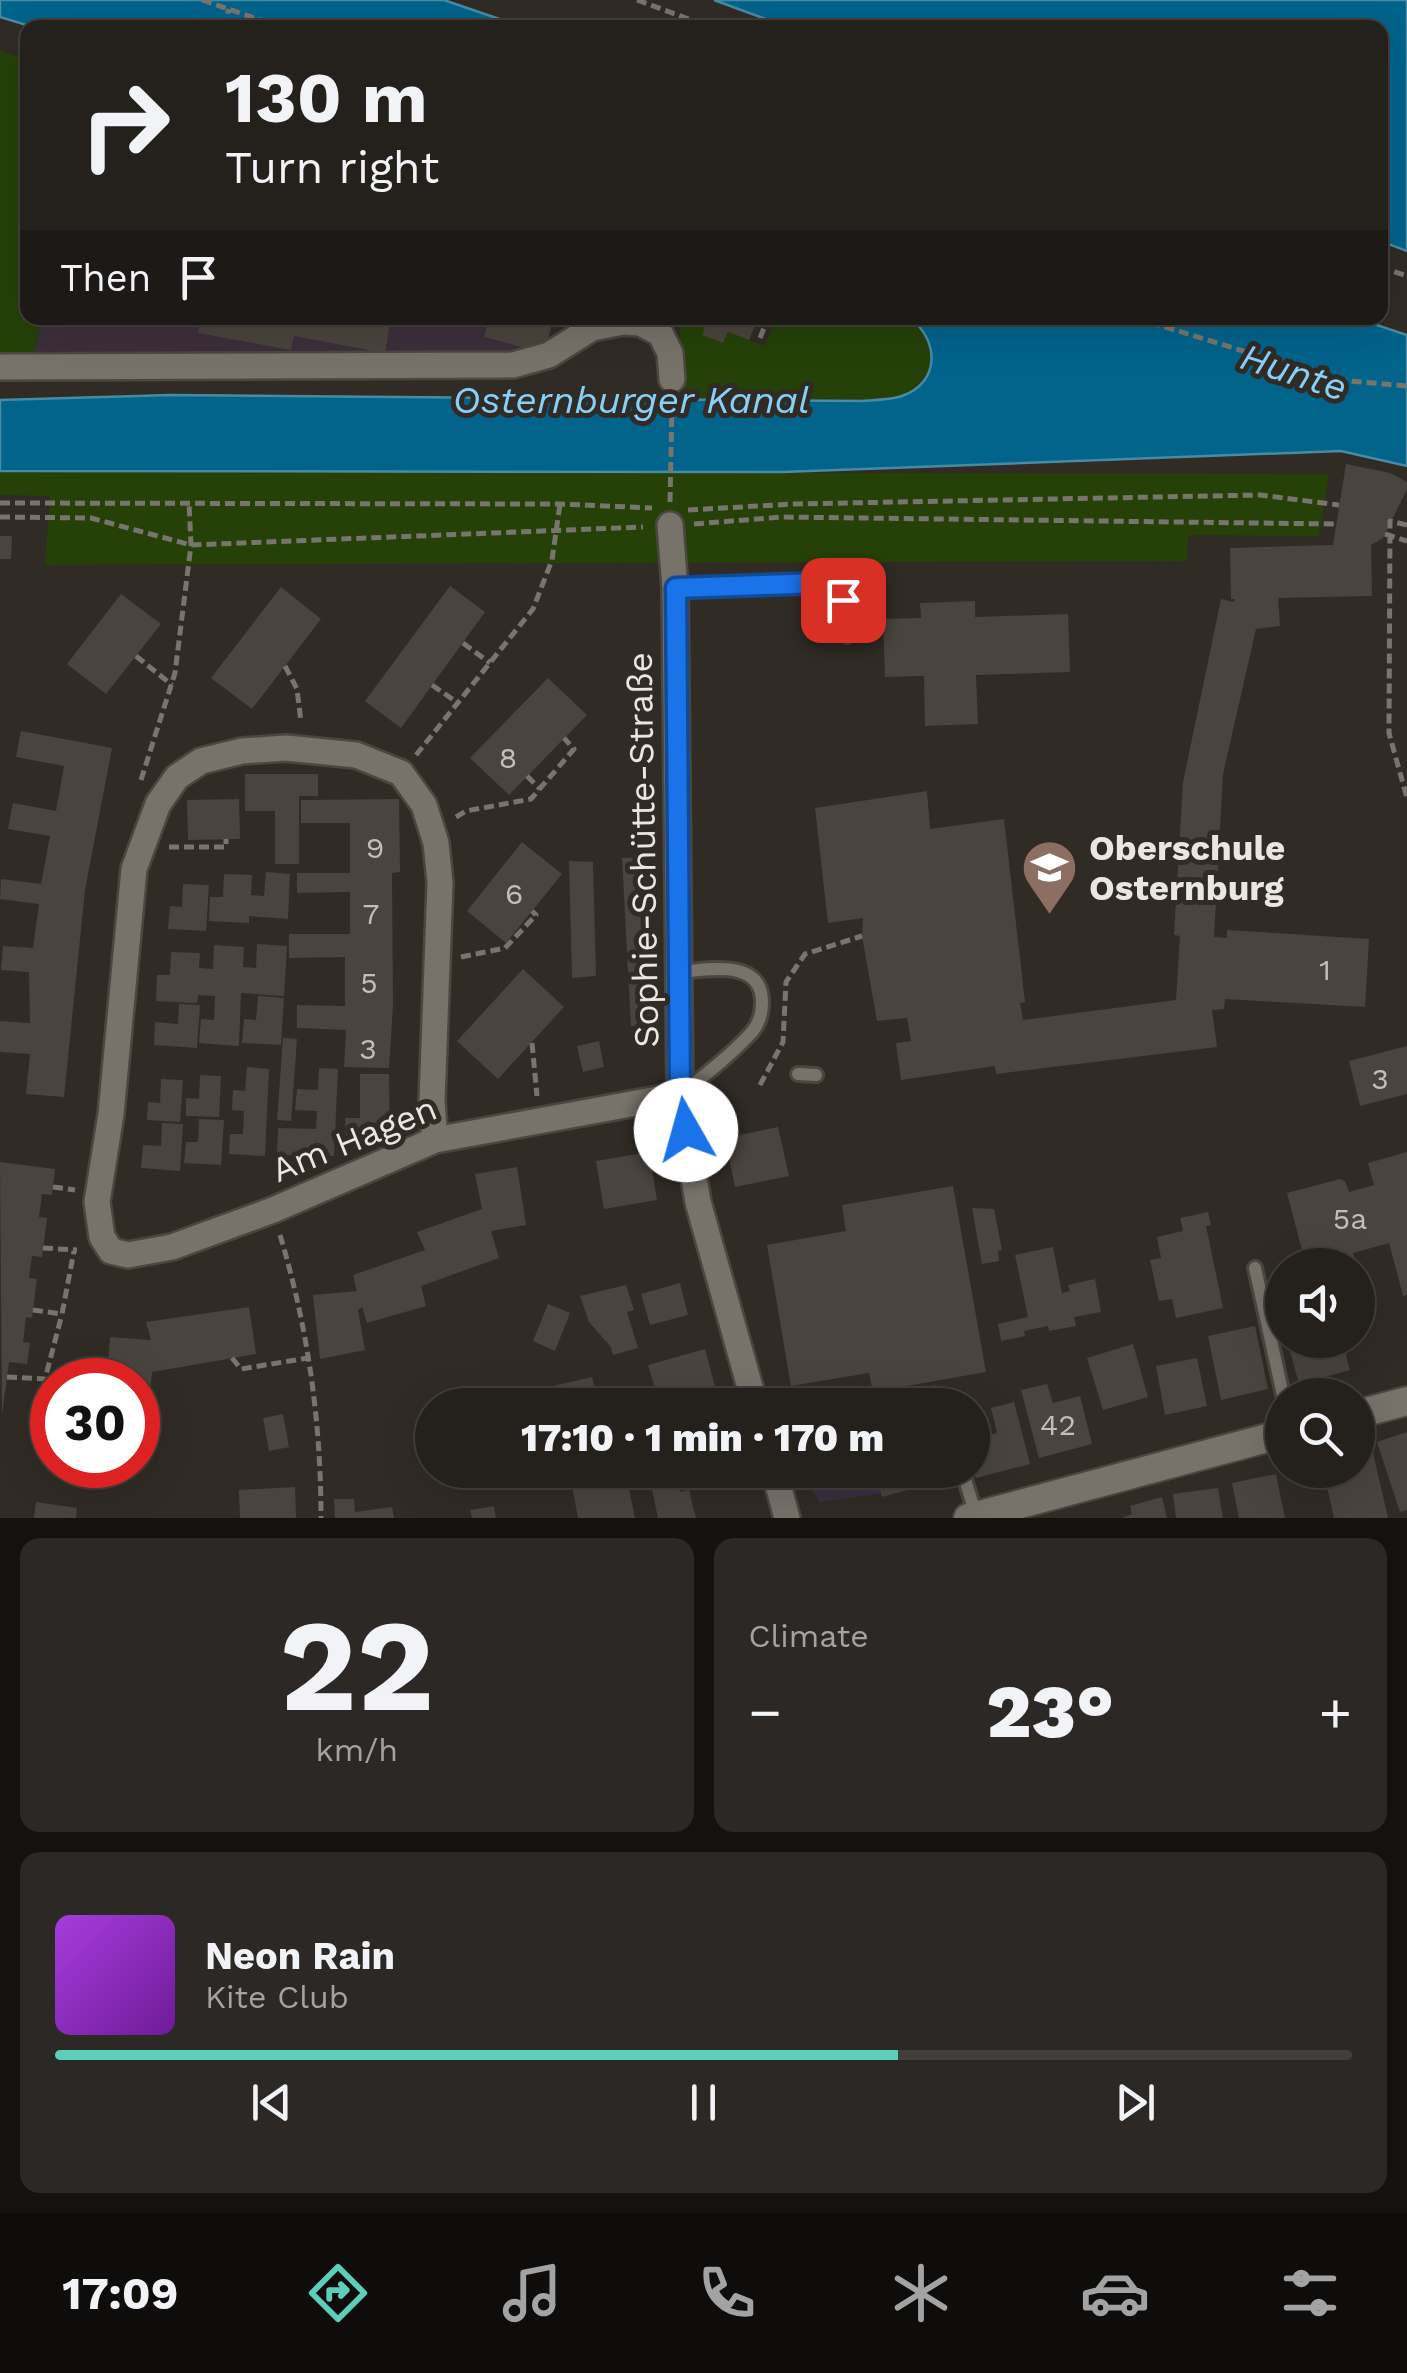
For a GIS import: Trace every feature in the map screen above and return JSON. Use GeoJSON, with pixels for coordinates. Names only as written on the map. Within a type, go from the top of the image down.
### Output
{"type":"FeatureCollection","features":[{"type":"Feature","properties":{"kind":"main road"},"geometry":{"type":"LineString","coordinates":[[1375,1409],[1407,1401]]}},
{"type":"Feature","properties":{"kind":"main road"},"geometry":{"type":"LineString","coordinates":[[972,1517],[1265,1439]]}},
{"type":"Feature","properties":{"kind":"street"},"geometry":{"type":"LineString","coordinates":[[0,367],[513,365],[549,355],[592,328],[608,325]]}},
{"type":"Feature","properties":{"kind":"street"},"geometry":{"type":"LineString","coordinates":[[644,325],[660,333],[670,352],[672,379]]}},
{"type":"Feature","properties":{"kind":"street","name":"Sophie-Schütte-Straße"},"geometry":{"type":"LineString","coordinates":[[670,525],[676,588],[680,1095],[698,1202],[750,1388]]}},
{"type":"Feature","properties":{"kind":"street"},"geometry":{"type":"LineString","coordinates":[[102,1237],[97,1202],[111,1114],[134,868],[158,804],[177,777],[201,761],[242,751],[304,750],[356,755],[402,773],[424,805],[440,883],[432,1101],[435,1140]]}},
{"type":"Feature","properties":{"kind":"street","name":"Am Hagen"},"geometry":{"type":"LineString","coordinates":[[102,1237],[111,1251],[128,1255],[152,1253],[273,1210],[435,1140],[680,1095]]}},
{"type":"Feature","properties":{"kind":"street"},"geometry":{"type":"LineString","coordinates":[[779,1488],[787,1518]]}},
{"type":"Feature","properties":{"kind":"lane"},"geometry":{"type":"LineString","coordinates":[[676,588],[820,583],[843,600],[847,636]]}},
{"type":"Feature","properties":{"kind":"lane"},"geometry":{"type":"LineString","coordinates":[[680,1095],[755,1030],[762,1003],[757,984],[740,972],[728,968],[681,972]]}},
{"type":"Feature","properties":{"kind":"lane"},"geometry":{"type":"LineString","coordinates":[[798,1074],[816,1075]]}},
{"type":"Feature","properties":{"kind":"lane"},"geometry":{"type":"LineString","coordinates":[[1255,1268],[1278,1378]]}},
{"type":"Feature","properties":{"kind":"lane"},"geometry":{"type":"LineString","coordinates":[[966,1488],[972,1517]]}},
{"type":"Feature","properties":{"kind":"path"},"geometry":{"type":"LineString","coordinates":[[202,0],[261,20]]}},
{"type":"Feature","properties":{"kind":"path"},"geometry":{"type":"LineString","coordinates":[[636,0],[691,20]]}},
{"type":"Feature","properties":{"kind":"path"},"geometry":{"type":"LineString","coordinates":[[226,20],[230,9]]}},
{"type":"Feature","properties":{"kind":"path"},"geometry":{"type":"LineString","coordinates":[[760,338],[765,325]]}},
{"type":"Feature","properties":{"kind":"path"},"geometry":{"type":"LineString","coordinates":[[1159,325],[1338,380],[1407,386]]}},
{"type":"Feature","properties":{"kind":"path"},"geometry":{"type":"LineString","coordinates":[[671,492],[672,379]]}},
{"type":"Feature","properties":{"kind":"path"},"geometry":{"type":"LineString","coordinates":[[140,784],[172,684],[191,544],[189,502]]}},
{"type":"Feature","properties":{"kind":"path"},"geometry":{"type":"LineString","coordinates":[[402,773],[533,609],[552,560],[560,504]]}},
{"type":"Feature","properties":{"kind":"path"},"geometry":{"type":"LineString","coordinates":[[0,517],[91,518],[191,544],[556,532],[783,517],[1336,524]]}},
{"type":"Feature","properties":{"kind":"path"},"geometry":{"type":"LineString","coordinates":[[1407,525],[1390,520],[1387,535],[1389,733],[1407,798]]}},
{"type":"Feature","properties":{"kind":"path"},"geometry":{"type":"LineString","coordinates":[[1387,535],[1407,541]]}},
{"type":"Feature","properties":{"kind":"path"},"geometry":{"type":"LineString","coordinates":[[462,643],[490,664]]}},
{"type":"Feature","properties":{"kind":"path"},"geometry":{"type":"LineString","coordinates":[[136,656],[172,684]]}},
{"type":"Feature","properties":{"kind":"path"},"geometry":{"type":"LineString","coordinates":[[285,666],[297,690],[304,750]]}},
{"type":"Feature","properties":{"kind":"path"},"geometry":{"type":"LineString","coordinates":[[432,685],[458,702]]}},
{"type":"Feature","properties":{"kind":"path"},"geometry":{"type":"LineString","coordinates":[[432,830],[466,811],[531,799],[574,749],[564,738]]}},
{"type":"Feature","properties":{"kind":"path"},"geometry":{"type":"LineString","coordinates":[[527,776],[540,789]]}},
{"type":"Feature","properties":{"kind":"path"},"geometry":{"type":"LineString","coordinates":[[142,848],[200,843],[226,846],[226,840]]}},
{"type":"Feature","properties":{"kind":"path"},"geometry":{"type":"LineString","coordinates":[[438,961],[505,948],[536,916],[532,912]]}},
{"type":"Feature","properties":{"kind":"path"},"geometry":{"type":"LineString","coordinates":[[760,1085],[783,1042],[786,982],[805,954],[862,936]]}},
{"type":"Feature","properties":{"kind":"path"},"geometry":{"type":"LineString","coordinates":[[532,1043],[538,1119]]}},
{"type":"Feature","properties":{"kind":"path"},"geometry":{"type":"LineString","coordinates":[[273,1210],[292,1274],[308,1358],[321,1452],[321,1518]]}},
{"type":"Feature","properties":{"kind":"path"},"geometry":{"type":"LineString","coordinates":[[43,1248],[74,1251],[102,1237]]}},
{"type":"Feature","properties":{"kind":"path"},"geometry":{"type":"LineString","coordinates":[[7,1377],[45,1380],[74,1251]]}},
{"type":"Feature","properties":{"kind":"path"},"geometry":{"type":"LineString","coordinates":[[33,1310],[62,1314]]}},
{"type":"Feature","properties":{"kind":"path"},"geometry":{"type":"LineString","coordinates":[[232,1358],[241,1369],[308,1358]]}},
{"type":"Feature","properties":{"kind":"shaded area"},"geometry":{"type":"Polygon","coordinates":[[[40,325],[551,325],[545,353],[33,359],[40,325]]]}},
{"type":"Feature","properties":{"kind":"shaded area"},"geometry":{"type":"Polygon","coordinates":[[[811,1488],[923,1488],[820,1502],[811,1488]]]}},
{"type":"Feature","properties":{"kind":"green space"},"geometry":{"type":"Polygon","coordinates":[[[0,51],[20,57],[20,325],[40,325],[33,359],[0,360],[0,51]]]}},
{"type":"Feature","properties":{"kind":"green space"},"geometry":{"type":"Polygon","coordinates":[[[681,325],[707,325],[723,343],[728,332],[765,346],[773,325],[920,325],[933,350],[928,375],[905,395],[861,401],[676,400],[681,325]]]}},
{"type":"Feature","properties":{"kind":"green space"},"geometry":{"type":"Polygon","coordinates":[[[0,471],[1329,474],[1319,536],[1188,535],[1187,561],[45,565],[50,496],[0,495],[0,471]]]}},
{"type":"Feature","properties":{"kind":"water"},"geometry":{"type":"Polygon","coordinates":[[[0,0],[444,0],[503,20],[20,20],[20,23],[0,17],[0,0]]]}},
{"type":"Feature","properties":{"kind":"water"},"geometry":{"type":"Polygon","coordinates":[[[714,0],[1407,0],[1407,251],[1388,244],[1388,20],[768,20],[714,0]]]}},
{"type":"Feature","properties":{"kind":"water"},"geometry":{"type":"Polygon","coordinates":[[[1377,325],[1407,335],[1407,466],[1341,451],[783,472],[0,471],[0,400],[171,395],[861,401],[902,396],[924,381],[932,360],[920,327],[1377,325]]]}},
{"type":"Feature","properties":{"kind":"building"},"geometry":{"type":"Polygon","coordinates":[[[200,325],[390,325],[385,353],[294,336],[291,350],[198,333],[200,325]]]}},
{"type":"Feature","properties":{"kind":"building"},"geometry":{"type":"Polygon","coordinates":[[[487,325],[551,325],[545,353],[484,337],[487,325]]]}},
{"type":"Feature","properties":{"kind":"building"},"geometry":{"type":"Polygon","coordinates":[[[706,325],[755,325],[749,340],[728,332],[723,343],[702,335],[706,325]]]}},
{"type":"Feature","properties":{"kind":"building"},"geometry":{"type":"Polygon","coordinates":[[[1346,464],[1390,473],[1407,482],[1407,489],[1383,538],[1371,545],[1372,596],[1278,598],[1280,626],[1256,629],[1223,774],[1214,937],[1227,938],[1227,930],[1369,939],[1365,1007],[1225,999],[1224,1009],[1212,1010],[1217,1047],[996,1074],[995,1066],[901,1080],[896,1043],[911,1041],[907,1018],[877,1021],[862,936],[863,918],[828,923],[815,808],[927,791],[930,829],[1004,819],[1025,1002],[1020,1003],[1023,1020],[1176,1000],[1180,936],[1174,935],[1183,782],[1221,599],[1234,602],[1235,599],[1231,599],[1230,548],[1333,545],[1346,464]]]}},
{"type":"Feature","properties":{"kind":"building"},"geometry":{"type":"Polygon","coordinates":[[[0,536],[12,536],[11,559],[0,559],[0,536]]]}},
{"type":"Feature","properties":{"kind":"building"},"geometry":{"type":"Polygon","coordinates":[[[450,586],[485,612],[401,728],[365,701],[450,586]]]}},
{"type":"Feature","properties":{"kind":"building"},"geometry":{"type":"Polygon","coordinates":[[[281,587],[321,619],[252,709],[211,678],[281,587]]]}},
{"type":"Feature","properties":{"kind":"building"},"geometry":{"type":"Polygon","coordinates":[[[121,594],[161,624],[106,694],[67,664],[121,594]]]}},
{"type":"Feature","properties":{"kind":"building"},"geometry":{"type":"Polygon","coordinates":[[[975,601],[975,617],[1068,614],[1070,672],[976,675],[978,724],[925,726],[924,676],[885,677],[883,619],[921,618],[920,603],[975,601]]]}},
{"type":"Feature","properties":{"kind":"building"},"geometry":{"type":"Polygon","coordinates":[[[548,678],[587,715],[509,795],[470,758],[548,678]]]}},
{"type":"Feature","properties":{"kind":"building"},"geometry":{"type":"Polygon","coordinates":[[[21,731],[112,748],[85,890],[64,1097],[26,1094],[30,1054],[0,1052],[0,1021],[30,1023],[29,972],[1,970],[3,946],[33,948],[39,904],[0,899],[1,879],[41,884],[50,836],[8,829],[13,803],[56,811],[64,766],[16,757],[21,731]]]}},
{"type":"Feature","properties":{"kind":"building"},"geometry":{"type":"Polygon","coordinates":[[[245,774],[318,774],[318,796],[299,796],[299,864],[275,864],[275,811],[245,811],[245,774]]]}},
{"type":"Feature","properties":{"kind":"building"},"geometry":{"type":"Polygon","coordinates":[[[239,799],[240,839],[188,840],[187,800],[239,799]]]}},
{"type":"Feature","properties":{"kind":"building"},"geometry":{"type":"Polygon","coordinates":[[[399,799],[400,872],[392,873],[393,1006],[389,1068],[344,1067],[346,1030],[297,1028],[297,1005],[345,1006],[345,957],[289,958],[289,934],[350,934],[350,892],[297,893],[297,873],[350,873],[350,823],[301,823],[301,800],[399,799]]]}},
{"type":"Feature","properties":{"kind":"building"},"geometry":{"type":"Polygon","coordinates":[[[522,842],[562,874],[506,943],[467,911],[522,842]]]}},
{"type":"Feature","properties":{"kind":"building"},"geometry":{"type":"Polygon","coordinates":[[[645,857],[654,1024],[631,1026],[622,858],[645,857]]]}},
{"type":"Feature","properties":{"kind":"building"},"geometry":{"type":"Polygon","coordinates":[[[569,861],[593,862],[596,976],[572,978],[569,861]]]}},
{"type":"Feature","properties":{"kind":"building"},"geometry":{"type":"Polygon","coordinates":[[[266,872],[290,874],[288,919],[249,916],[249,923],[209,921],[210,897],[223,897],[224,874],[252,875],[251,895],[264,896],[266,872]]]}},
{"type":"Feature","properties":{"kind":"building"},"geometry":{"type":"Polygon","coordinates":[[[183,884],[209,885],[206,931],[168,929],[170,906],[182,907],[183,884]]]}},
{"type":"Feature","properties":{"kind":"building"},"geometry":{"type":"Polygon","coordinates":[[[257,944],[287,946],[284,996],[241,993],[239,1046],[199,1043],[201,1019],[214,1020],[215,996],[198,995],[197,1003],[156,1001],[157,975],[170,975],[171,952],[200,953],[199,968],[213,969],[214,945],[244,947],[243,967],[256,968],[257,944]]]}},
{"type":"Feature","properties":{"kind":"building"},"geometry":{"type":"Polygon","coordinates":[[[523,969],[564,1007],[498,1079],[457,1041],[523,969]]]}},
{"type":"Feature","properties":{"kind":"building"},"geometry":{"type":"Polygon","coordinates":[[[258,996],[284,998],[281,1045],[242,1043],[244,1019],[256,1020],[258,996]]]}},
{"type":"Feature","properties":{"kind":"building"},"geometry":{"type":"Polygon","coordinates":[[[179,1004],[200,1005],[197,1048],[154,1045],[155,1022],[178,1024],[179,1004]]]}},
{"type":"Feature","properties":{"kind":"building"},"geometry":{"type":"Polygon","coordinates":[[[283,1038],[297,1039],[291,1121],[277,1120],[283,1038]]]}},
{"type":"Feature","properties":{"kind":"building"},"geometry":{"type":"Polygon","coordinates":[[[599,1041],[604,1067],[583,1072],[577,1046],[599,1041]]]}},
{"type":"Feature","properties":{"kind":"building"},"geometry":{"type":"Polygon","coordinates":[[[1407,1046],[1407,1094],[1360,1106],[1349,1061],[1407,1046]]]}},
{"type":"Feature","properties":{"kind":"building"},"geometry":{"type":"Polygon","coordinates":[[[247,1067],[269,1069],[265,1156],[229,1154],[230,1134],[243,1134],[244,1111],[232,1110],[233,1090],[245,1091],[247,1067]]]}},
{"type":"Feature","properties":{"kind":"building"},"geometry":{"type":"Polygon","coordinates":[[[319,1068],[338,1069],[334,1156],[277,1155],[278,1128],[316,1129],[317,1111],[295,1110],[297,1089],[318,1090],[319,1068]]]}},
{"type":"Feature","properties":{"kind":"building"},"geometry":{"type":"Polygon","coordinates":[[[360,1074],[389,1074],[390,1141],[346,1142],[345,1118],[360,1118],[360,1074]]]}},
{"type":"Feature","properties":{"kind":"building"},"geometry":{"type":"Polygon","coordinates":[[[200,1075],[221,1076],[219,1117],[186,1116],[186,1098],[199,1099],[200,1075]]]}},
{"type":"Feature","properties":{"kind":"building"},"geometry":{"type":"Polygon","coordinates":[[[161,1079],[183,1080],[180,1122],[147,1120],[148,1102],[160,1103],[161,1079]]]}},
{"type":"Feature","properties":{"kind":"building"},"geometry":{"type":"Polygon","coordinates":[[[199,1119],[224,1120],[221,1165],[184,1163],[186,1142],[198,1142],[199,1119]]]}},
{"type":"Feature","properties":{"kind":"building"},"geometry":{"type":"Polygon","coordinates":[[[162,1123],[183,1124],[180,1171],[141,1168],[143,1145],[161,1146],[162,1123]]]}},
{"type":"Feature","properties":{"kind":"building"},"geometry":{"type":"Polygon","coordinates":[[[778,1127],[789,1176],[735,1187],[725,1138],[778,1127]]]}},
{"type":"Feature","properties":{"kind":"building"},"geometry":{"type":"Polygon","coordinates":[[[649,1152],[657,1200],[604,1209],[596,1161],[649,1152]]]}},
{"type":"Feature","properties":{"kind":"building"},"geometry":{"type":"Polygon","coordinates":[[[1407,1152],[1407,1295],[1403,1296],[1389,1243],[1371,1248],[1302,1248],[1287,1193],[1340,1179],[1349,1192],[1374,1185],[1368,1163],[1407,1152]]]}},
{"type":"Feature","properties":{"kind":"building"},"geometry":{"type":"Polygon","coordinates":[[[0,1162],[55,1169],[52,1195],[42,1194],[39,1217],[47,1218],[42,1257],[32,1256],[29,1278],[37,1279],[32,1318],[26,1317],[23,1342],[30,1343],[27,1364],[9,1362],[2,1415],[0,1162]]]}},
{"type":"Feature","properties":{"kind":"building"},"geometry":{"type":"Polygon","coordinates":[[[517,1167],[526,1225],[491,1231],[499,1258],[421,1286],[426,1306],[367,1323],[362,1307],[358,1310],[365,1350],[320,1359],[313,1295],[357,1291],[353,1275],[425,1250],[417,1232],[482,1209],[475,1174],[517,1167]]]}},
{"type":"Feature","properties":{"kind":"building"},"geometry":{"type":"Polygon","coordinates":[[[953,1186],[986,1372],[896,1388],[872,1388],[869,1373],[791,1386],[767,1245],[846,1231],[842,1205],[953,1186]]]}},
{"type":"Feature","properties":{"kind":"building"},"geometry":{"type":"Polygon","coordinates":[[[972,1208],[994,1209],[1002,1250],[998,1251],[999,1261],[982,1264],[972,1208]]]}},
{"type":"Feature","properties":{"kind":"building"},"geometry":{"type":"Polygon","coordinates":[[[1208,1212],[1211,1225],[1206,1226],[1223,1308],[1176,1318],[1172,1299],[1159,1301],[1150,1260],[1161,1258],[1157,1237],[1183,1231],[1180,1218],[1208,1212]]]}},
{"type":"Feature","properties":{"kind":"building"},"geometry":{"type":"Polygon","coordinates":[[[1053,1247],[1062,1293],[1070,1291],[1068,1285],[1095,1279],[1101,1312],[1074,1317],[1076,1326],[1049,1331],[1048,1326],[1001,1341],[998,1324],[1028,1317],[1015,1255],[1053,1247]]]}},
{"type":"Feature","properties":{"kind":"building"},"geometry":{"type":"Polygon","coordinates":[[[680,1283],[688,1315],[650,1325],[641,1294],[680,1283]]]}},
{"type":"Feature","properties":{"kind":"building"},"geometry":{"type":"Polygon","coordinates":[[[626,1285],[634,1310],[627,1312],[638,1348],[613,1355],[611,1347],[589,1322],[580,1296],[626,1285]]]}},
{"type":"Feature","properties":{"kind":"building"},"geometry":{"type":"Polygon","coordinates":[[[548,1304],[570,1313],[555,1351],[533,1341],[548,1304]]]}},
{"type":"Feature","properties":{"kind":"building"},"geometry":{"type":"Polygon","coordinates":[[[249,1307],[256,1354],[160,1371],[160,1358],[109,1358],[110,1337],[151,1340],[146,1322],[249,1307]]]}},
{"type":"Feature","properties":{"kind":"building"},"geometry":{"type":"Polygon","coordinates":[[[1255,1326],[1265,1390],[1221,1400],[1208,1336],[1255,1326]]]}},
{"type":"Feature","properties":{"kind":"building"},"geometry":{"type":"Polygon","coordinates":[[[1133,1344],[1148,1397],[1103,1410],[1087,1358],[1133,1344]]]}},
{"type":"Feature","properties":{"kind":"building"},"geometry":{"type":"Polygon","coordinates":[[[705,1349],[716,1388],[655,1388],[648,1365],[705,1349]]]}},
{"type":"Feature","properties":{"kind":"building"},"geometry":{"type":"Polygon","coordinates":[[[1197,1358],[1207,1406],[1165,1415],[1156,1366],[1197,1358]]]}},
{"type":"Feature","properties":{"kind":"building"},"geometry":{"type":"Polygon","coordinates":[[[1292,1358],[1347,1358],[1350,1370],[1321,1378],[1297,1378],[1292,1358]]]}},
{"type":"Feature","properties":{"kind":"building"},"geometry":{"type":"Polygon","coordinates":[[[592,1377],[595,1388],[544,1388],[592,1377]]]}},
{"type":"Feature","properties":{"kind":"building"},"geometry":{"type":"Polygon","coordinates":[[[1047,1384],[1053,1403],[1080,1396],[1092,1444],[1039,1458],[1021,1390],[1047,1384]]]}},
{"type":"Feature","properties":{"kind":"building"},"geometry":{"type":"Polygon","coordinates":[[[1014,1402],[1030,1464],[990,1474],[990,1435],[997,1433],[991,1408],[1014,1402]]]}},
{"type":"Feature","properties":{"kind":"building"},"geometry":{"type":"Polygon","coordinates":[[[283,1414],[289,1447],[269,1451],[263,1418],[283,1414]]]}},
{"type":"Feature","properties":{"kind":"building"},"geometry":{"type":"Polygon","coordinates":[[[1407,1432],[1407,1510],[1400,1512],[1377,1442],[1407,1432]]]}},
{"type":"Feature","properties":{"kind":"building"},"geometry":{"type":"Polygon","coordinates":[[[1375,1461],[1388,1518],[1334,1518],[1327,1488],[1375,1488],[1375,1461]]]}},
{"type":"Feature","properties":{"kind":"building"},"geometry":{"type":"Polygon","coordinates":[[[1265,1476],[1265,1488],[1279,1488],[1285,1518],[1239,1518],[1232,1483],[1265,1476]]]}},
{"type":"Feature","properties":{"kind":"building"},"geometry":{"type":"Polygon","coordinates":[[[295,1487],[296,1518],[240,1518],[239,1490],[295,1487]]]}},
{"type":"Feature","properties":{"kind":"building"},"geometry":{"type":"Polygon","coordinates":[[[572,1488],[629,1488],[635,1518],[578,1518],[572,1488]]]}},
{"type":"Feature","properties":{"kind":"building"},"geometry":{"type":"Polygon","coordinates":[[[652,1488],[689,1490],[696,1518],[658,1518],[652,1488]]]}},
{"type":"Feature","properties":{"kind":"building"},"geometry":{"type":"Polygon","coordinates":[[[880,1488],[914,1488],[882,1497],[880,1488]]]}},
{"type":"Feature","properties":{"kind":"building"},"geometry":{"type":"Polygon","coordinates":[[[1218,1488],[1223,1518],[1176,1518],[1173,1494],[1218,1488]]]}},
{"type":"Feature","properties":{"kind":"building"},"geometry":{"type":"Polygon","coordinates":[[[1162,1497],[1167,1518],[1122,1518],[1132,1514],[1130,1506],[1162,1497]]]}},
{"type":"Feature","properties":{"kind":"building"},"geometry":{"type":"Polygon","coordinates":[[[334,1499],[354,1499],[355,1512],[392,1507],[394,1518],[335,1518],[334,1499]]]}},
{"type":"Feature","properties":{"kind":"building"},"geometry":{"type":"Polygon","coordinates":[[[36,1502],[77,1508],[76,1518],[34,1518],[36,1502]]]}},
{"type":"Feature","properties":{"kind":"building"},"geometry":{"type":"Polygon","coordinates":[[[494,1506],[496,1518],[472,1518],[470,1510],[494,1506]]]}},
{"type":"Feature","properties":{"kind":"place","name":"Oberschule Osternburg"},"geometry":{"type":"Point","coordinates":[1050,917]}},
{"type":"Feature","properties":{"kind":"route"},"geometry":{"type":"LineString","coordinates":[[686,1130],[680,1095],[676,588],[820,583],[843,600]]}},
{"type":"Feature","properties":{"kind":"water label","name":"Hunte"},"geometry":{"type":"Point","coordinates":[1294,372]}},
{"type":"Feature","properties":{"kind":"water label","name":"Osternburger Kanal"},"geometry":{"type":"Point","coordinates":[631,400]}}]}
